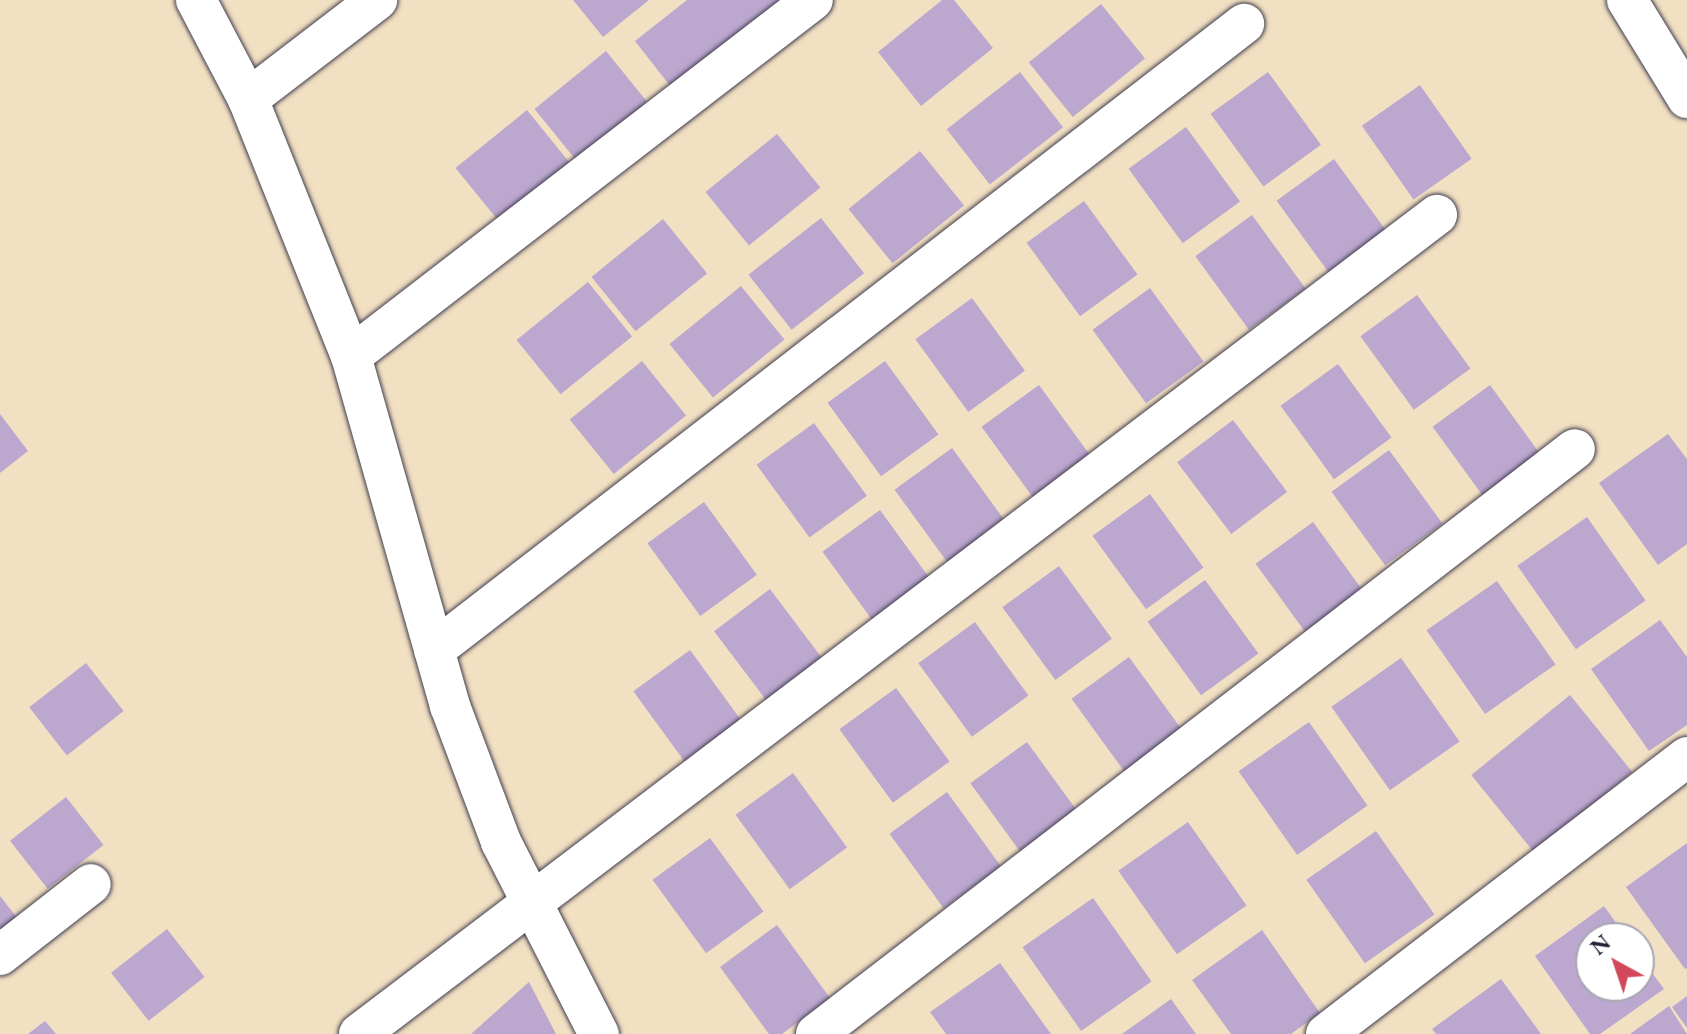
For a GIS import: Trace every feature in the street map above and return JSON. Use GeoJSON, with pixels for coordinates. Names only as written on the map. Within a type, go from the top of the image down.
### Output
{"type":"FeatureCollection","features":[{"type":"Feature","properties":{"kind":"street"},"geometry":{"type":"LineString","coordinates":[[196,0],[248,99],[351,356],[434,650],[501,842],[599,1034]]}},
{"type":"Feature","properties":{"kind":"street"},"geometry":{"type":"LineString","coordinates":[[248,99],[377,0]]}},
{"type":"Feature","properties":{"kind":"street"},"geometry":{"type":"LineString","coordinates":[[351,356],[813,0]]}},
{"type":"Feature","properties":{"kind":"street"},"geometry":{"type":"LineString","coordinates":[[1627,0],[1687,98]]}},
{"type":"Feature","properties":{"kind":"street"},"geometry":{"type":"LineString","coordinates":[[434,650],[1244,24]]}},
{"type":"Feature","properties":{"kind":"street"},"geometry":{"type":"LineString","coordinates":[[359,1034],[1437,215]]}},
{"type":"Feature","properties":{"kind":"street"},"geometry":{"type":"LineString","coordinates":[[816,1034],[1575,449]]}},
{"type":"Feature","properties":{"kind":"street"},"geometry":{"type":"LineString","coordinates":[[1326,1034],[1687,757]]}},
{"type":"Feature","properties":{"kind":"street"},"geometry":{"type":"LineString","coordinates":[[0,955],[91,884]]}},
{"type":"Feature","properties":{"kind":"building"},"geometry":{"type":"Polygon","coordinates":[[[573,0],[649,0],[603,37],[573,0]]]}},
{"type":"Feature","properties":{"kind":"building"},"geometry":{"type":"Polygon","coordinates":[[[687,0],[799,0],[678,96],[635,41],[687,0]]]}},
{"type":"Feature","properties":{"kind":"building"},"geometry":{"type":"Polygon","coordinates":[[[942,0],[954,0],[993,48],[921,106],[878,52],[942,0]]]}},
{"type":"Feature","properties":{"kind":"building"},"geometry":{"type":"Polygon","coordinates":[[[1101,4],[1145,58],[1073,117],[1029,63],[1101,4]]]}},
{"type":"Feature","properties":{"kind":"building"},"geometry":{"type":"Polygon","coordinates":[[[606,51],[650,105],[579,163],[535,109],[606,51]]]}},
{"type":"Feature","properties":{"kind":"building"},"geometry":{"type":"Polygon","coordinates":[[[1020,72],[1063,127],[990,184],[947,129],[1020,72]]]}},
{"type":"Feature","properties":{"kind":"building"},"geometry":{"type":"Polygon","coordinates":[[[1268,72],[1321,145],[1263,187],[1211,114],[1268,72]]]}},
{"type":"Feature","properties":{"kind":"building"},"geometry":{"type":"Polygon","coordinates":[[[1420,85],[1472,159],[1413,199],[1362,126],[1420,85]]]}},
{"type":"Feature","properties":{"kind":"building"},"geometry":{"type":"Polygon","coordinates":[[[527,110],[571,164],[500,222],[456,168],[527,110]]]}},
{"type":"Feature","properties":{"kind":"building"},"geometry":{"type":"Polygon","coordinates":[[[1186,127],[1240,201],[1183,243],[1129,169],[1186,127]]]}},
{"type":"Feature","properties":{"kind":"building"},"geometry":{"type":"Polygon","coordinates":[[[777,134],[820,188],[749,246],[706,192],[777,134]]]}},
{"type":"Feature","properties":{"kind":"building"},"geometry":{"type":"Polygon","coordinates":[[[920,151],[964,205],[893,263],[849,209],[920,151]]]}},
{"type":"Feature","properties":{"kind":"building"},"geometry":{"type":"Polygon","coordinates":[[[1334,159],[1387,233],[1330,274],[1277,201],[1334,159]]]}},
{"type":"Feature","properties":{"kind":"building"},"geometry":{"type":"Polygon","coordinates":[[[1084,201],[1137,275],[1080,316],[1027,243],[1084,201]]]}},
{"type":"Feature","properties":{"kind":"building"},"geometry":{"type":"Polygon","coordinates":[[[1252,215],[1305,289],[1249,330],[1195,256],[1252,215]]]}},
{"type":"Feature","properties":{"kind":"building"},"geometry":{"type":"Polygon","coordinates":[[[821,218],[864,273],[792,330],[749,275],[821,218]]]}},
{"type":"Feature","properties":{"kind":"building"},"geometry":{"type":"Polygon","coordinates":[[[663,219],[707,273],[636,331],[592,277],[663,219]]]}},
{"type":"Feature","properties":{"kind":"building"},"geometry":{"type":"Polygon","coordinates":[[[588,282],[632,336],[561,394],[517,340],[588,282]]]}},
{"type":"Feature","properties":{"kind":"building"},"geometry":{"type":"Polygon","coordinates":[[[741,286],[784,340],[713,398],[670,344],[741,286]]]}},
{"type":"Feature","properties":{"kind":"building"},"geometry":{"type":"Polygon","coordinates":[[[1150,288],[1203,362],[1146,403],[1093,330],[1150,288]]]}},
{"type":"Feature","properties":{"kind":"building"},"geometry":{"type":"Polygon","coordinates":[[[1417,295],[1470,369],[1414,410],[1360,336],[1417,295]]]}},
{"type":"Feature","properties":{"kind":"building"},"geometry":{"type":"Polygon","coordinates":[[[972,298],[1025,371],[968,412],[915,339],[972,298]]]}},
{"type":"Feature","properties":{"kind":"building"},"geometry":{"type":"Polygon","coordinates":[[[642,361],[686,415],[614,474],[570,420],[642,361]]]}},
{"type":"Feature","properties":{"kind":"building"},"geometry":{"type":"Polygon","coordinates":[[[885,361],[938,435],[881,476],[828,403],[885,361]]]}},
{"type":"Feature","properties":{"kind":"building"},"geometry":{"type":"Polygon","coordinates":[[[1338,364],[1391,438],[1334,479],[1281,406],[1338,364]]]}},
{"type":"Feature","properties":{"kind":"building"},"geometry":{"type":"Polygon","coordinates":[[[1039,385],[1092,458],[1034,500],[982,427],[1039,385]]]}},
{"type":"Feature","properties":{"kind":"building"},"geometry":{"type":"Polygon","coordinates":[[[1490,385],[1543,459],[1486,500],[1433,427],[1490,385]]]}},
{"type":"Feature","properties":{"kind":"building"},"geometry":{"type":"Polygon","coordinates":[[[0,414],[28,451],[0,473],[0,414]]]}},
{"type":"Feature","properties":{"kind":"building"},"geometry":{"type":"Polygon","coordinates":[[[1233,420],[1287,492],[1231,534],[1177,462],[1233,420]]]}},
{"type":"Feature","properties":{"kind":"building"},"geometry":{"type":"Polygon","coordinates":[[[814,423],[867,496],[809,538],[757,465],[814,423]]]}},
{"type":"Feature","properties":{"kind":"building"},"geometry":{"type":"Polygon","coordinates":[[[1668,434],[1687,459],[1687,544],[1658,565],[1599,483],[1668,434]]]}},
{"type":"Feature","properties":{"kind":"building"},"geometry":{"type":"Polygon","coordinates":[[[952,448],[1005,522],[948,563],[895,490],[952,448]]]}},
{"type":"Feature","properties":{"kind":"building"},"geometry":{"type":"Polygon","coordinates":[[[1389,450],[1442,524],[1385,565],[1332,492],[1389,450]]]}},
{"type":"Feature","properties":{"kind":"building"},"geometry":{"type":"Polygon","coordinates":[[[1150,494],[1203,568],[1146,609],[1093,536],[1150,494]]]}},
{"type":"Feature","properties":{"kind":"building"},"geometry":{"type":"Polygon","coordinates":[[[704,502],[757,575],[700,616],[647,543],[704,502]]]}},
{"type":"Feature","properties":{"kind":"building"},"geometry":{"type":"Polygon","coordinates":[[[880,510],[933,583],[875,625],[823,552],[880,510]]]}},
{"type":"Feature","properties":{"kind":"building"},"geometry":{"type":"Polygon","coordinates":[[[1587,517],[1646,601],[1576,649],[1517,566],[1587,517]]]}},
{"type":"Feature","properties":{"kind":"building"},"geometry":{"type":"Polygon","coordinates":[[[1313,522],[1366,595],[1308,637],[1256,564],[1313,522]]]}},
{"type":"Feature","properties":{"kind":"building"},"geometry":{"type":"Polygon","coordinates":[[[1059,566],[1112,639],[1055,680],[1002,607],[1059,566]]]}},
{"type":"Feature","properties":{"kind":"building"},"geometry":{"type":"Polygon","coordinates":[[[1205,580],[1258,654],[1201,695],[1148,622],[1205,580]]]}},
{"type":"Feature","properties":{"kind":"building"},"geometry":{"type":"Polygon","coordinates":[[[1497,581],[1556,665],[1485,714],[1427,630],[1497,581]]]}},
{"type":"Feature","properties":{"kind":"building"},"geometry":{"type":"Polygon","coordinates":[[[770,589],[824,661],[768,703],[714,631],[770,589]]]}},
{"type":"Feature","properties":{"kind":"building"},"geometry":{"type":"Polygon","coordinates":[[[1660,620],[1687,657],[1687,725],[1649,751],[1591,669],[1660,620]]]}},
{"type":"Feature","properties":{"kind":"building"},"geometry":{"type":"Polygon","coordinates":[[[975,622],[1028,696],[972,737],[918,663],[975,622]]]}},
{"type":"Feature","properties":{"kind":"building"},"geometry":{"type":"Polygon","coordinates":[[[690,650],[743,724],[687,765],[633,691],[690,650]]]}},
{"type":"Feature","properties":{"kind":"building"},"geometry":{"type":"Polygon","coordinates":[[[1129,657],[1182,730],[1124,772],[1072,699],[1129,657]]]}},
{"type":"Feature","properties":{"kind":"building"},"geometry":{"type":"Polygon","coordinates":[[[1401,658],[1460,742],[1390,790],[1331,707],[1401,658]]]}},
{"type":"Feature","properties":{"kind":"building"},"geometry":{"type":"Polygon","coordinates":[[[86,663],[124,711],[67,755],[29,707],[86,663]]]}},
{"type":"Feature","properties":{"kind":"building"},"geometry":{"type":"Polygon","coordinates":[[[896,688],[949,762],[893,803],[839,729],[896,688]]]}},
{"type":"Feature","properties":{"kind":"building"},"geometry":{"type":"Polygon","coordinates":[[[1570,695],[1632,772],[1534,852],[1471,775],[1570,695]]]}},
{"type":"Feature","properties":{"kind":"building"},"geometry":{"type":"Polygon","coordinates":[[[1309,722],[1368,806],[1297,855],[1239,771],[1309,722]]]}},
{"type":"Feature","properties":{"kind":"building"},"geometry":{"type":"Polygon","coordinates":[[[1027,742],[1080,816],[1024,857],[970,783],[1027,742]]]}},
{"type":"Feature","properties":{"kind":"building"},"geometry":{"type":"Polygon","coordinates":[[[793,773],[847,847],[790,889],[736,815],[793,773]]]}},
{"type":"Feature","properties":{"kind":"building"},"geometry":{"type":"Polygon","coordinates":[[[947,792],[1001,866],[944,908],[890,834],[947,792]]]}},
{"type":"Feature","properties":{"kind":"building"},"geometry":{"type":"Polygon","coordinates":[[[66,797],[104,845],[48,889],[10,841],[66,797]]]}},
{"type":"Feature","properties":{"kind":"building"},"geometry":{"type":"Polygon","coordinates":[[[1188,822],[1247,906],[1177,954],[1118,871],[1188,822]]]}},
{"type":"Feature","properties":{"kind":"building"},"geometry":{"type":"Polygon","coordinates":[[[1376,831],[1435,915],[1365,963],[1306,880],[1376,831]]]}},
{"type":"Feature","properties":{"kind":"building"},"geometry":{"type":"Polygon","coordinates":[[[710,838],[763,912],[706,953],[653,880],[710,838]]]}},
{"type":"Feature","properties":{"kind":"building"},"geometry":{"type":"Polygon","coordinates":[[[1687,843],[1687,968],[1685,969],[1655,927],[1655,922],[1651,922],[1626,887],[1687,843]]]}},
{"type":"Feature","properties":{"kind":"building"},"geometry":{"type":"Polygon","coordinates":[[[0,896],[18,919],[0,933],[0,896]]]}},
{"type":"Feature","properties":{"kind":"building"},"geometry":{"type":"Polygon","coordinates":[[[1093,898],[1152,982],[1081,1031],[1023,947],[1093,898]]]}},
{"type":"Feature","properties":{"kind":"building"},"geometry":{"type":"Polygon","coordinates":[[[1604,906],[1616,922],[1582,922],[1604,906]]]}},
{"type":"Feature","properties":{"kind":"building"},"geometry":{"type":"Polygon","coordinates":[[[777,925],[830,998],[782,1034],[769,1034],[720,967],[777,925]]]}},
{"type":"Feature","properties":{"kind":"building"},"geometry":{"type":"Polygon","coordinates":[[[1575,927],[1575,1002],[1646,1002],[1600,1034],[1590,1034],[1535,956],[1575,927]]]}},
{"type":"Feature","properties":{"kind":"building"},"geometry":{"type":"Polygon","coordinates":[[[167,929],[205,977],[149,1021],[111,973],[167,929]]]}},
{"type":"Feature","properties":{"kind":"building"},"geometry":{"type":"Polygon","coordinates":[[[1262,930],[1320,1013],[1291,1034],[1231,1034],[1192,980],[1262,930]]]}},
{"type":"Feature","properties":{"kind":"building"},"geometry":{"type":"Polygon","coordinates":[[[1000,963],[1051,1034],[946,1034],[930,1012],[1000,963]]]}},
{"type":"Feature","properties":{"kind":"building"},"geometry":{"type":"Polygon","coordinates":[[[1655,977],[1664,989],[1655,995],[1655,977]]]}},
{"type":"Feature","properties":{"kind":"building"},"geometry":{"type":"Polygon","coordinates":[[[1501,979],[1541,1034],[1436,1034],[1432,1029],[1501,979]]]}},
{"type":"Feature","properties":{"kind":"building"},"geometry":{"type":"Polygon","coordinates":[[[529,982],[556,1034],[471,1034],[529,982]]]}},
{"type":"Feature","properties":{"kind":"building"},"geometry":{"type":"Polygon","coordinates":[[[1687,996],[1687,1028],[1672,1007],[1687,996]]]}},
{"type":"Feature","properties":{"kind":"building"},"geometry":{"type":"Polygon","coordinates":[[[1171,999],[1196,1034],[1122,1034],[1171,999]]]}},
{"type":"Feature","properties":{"kind":"building"},"geometry":{"type":"Polygon","coordinates":[[[1669,1006],[1687,1034],[1630,1034],[1669,1006]]]}},
{"type":"Feature","properties":{"kind":"building"},"geometry":{"type":"Polygon","coordinates":[[[45,1021],[56,1034],[28,1034],[45,1021]]]}}]}
